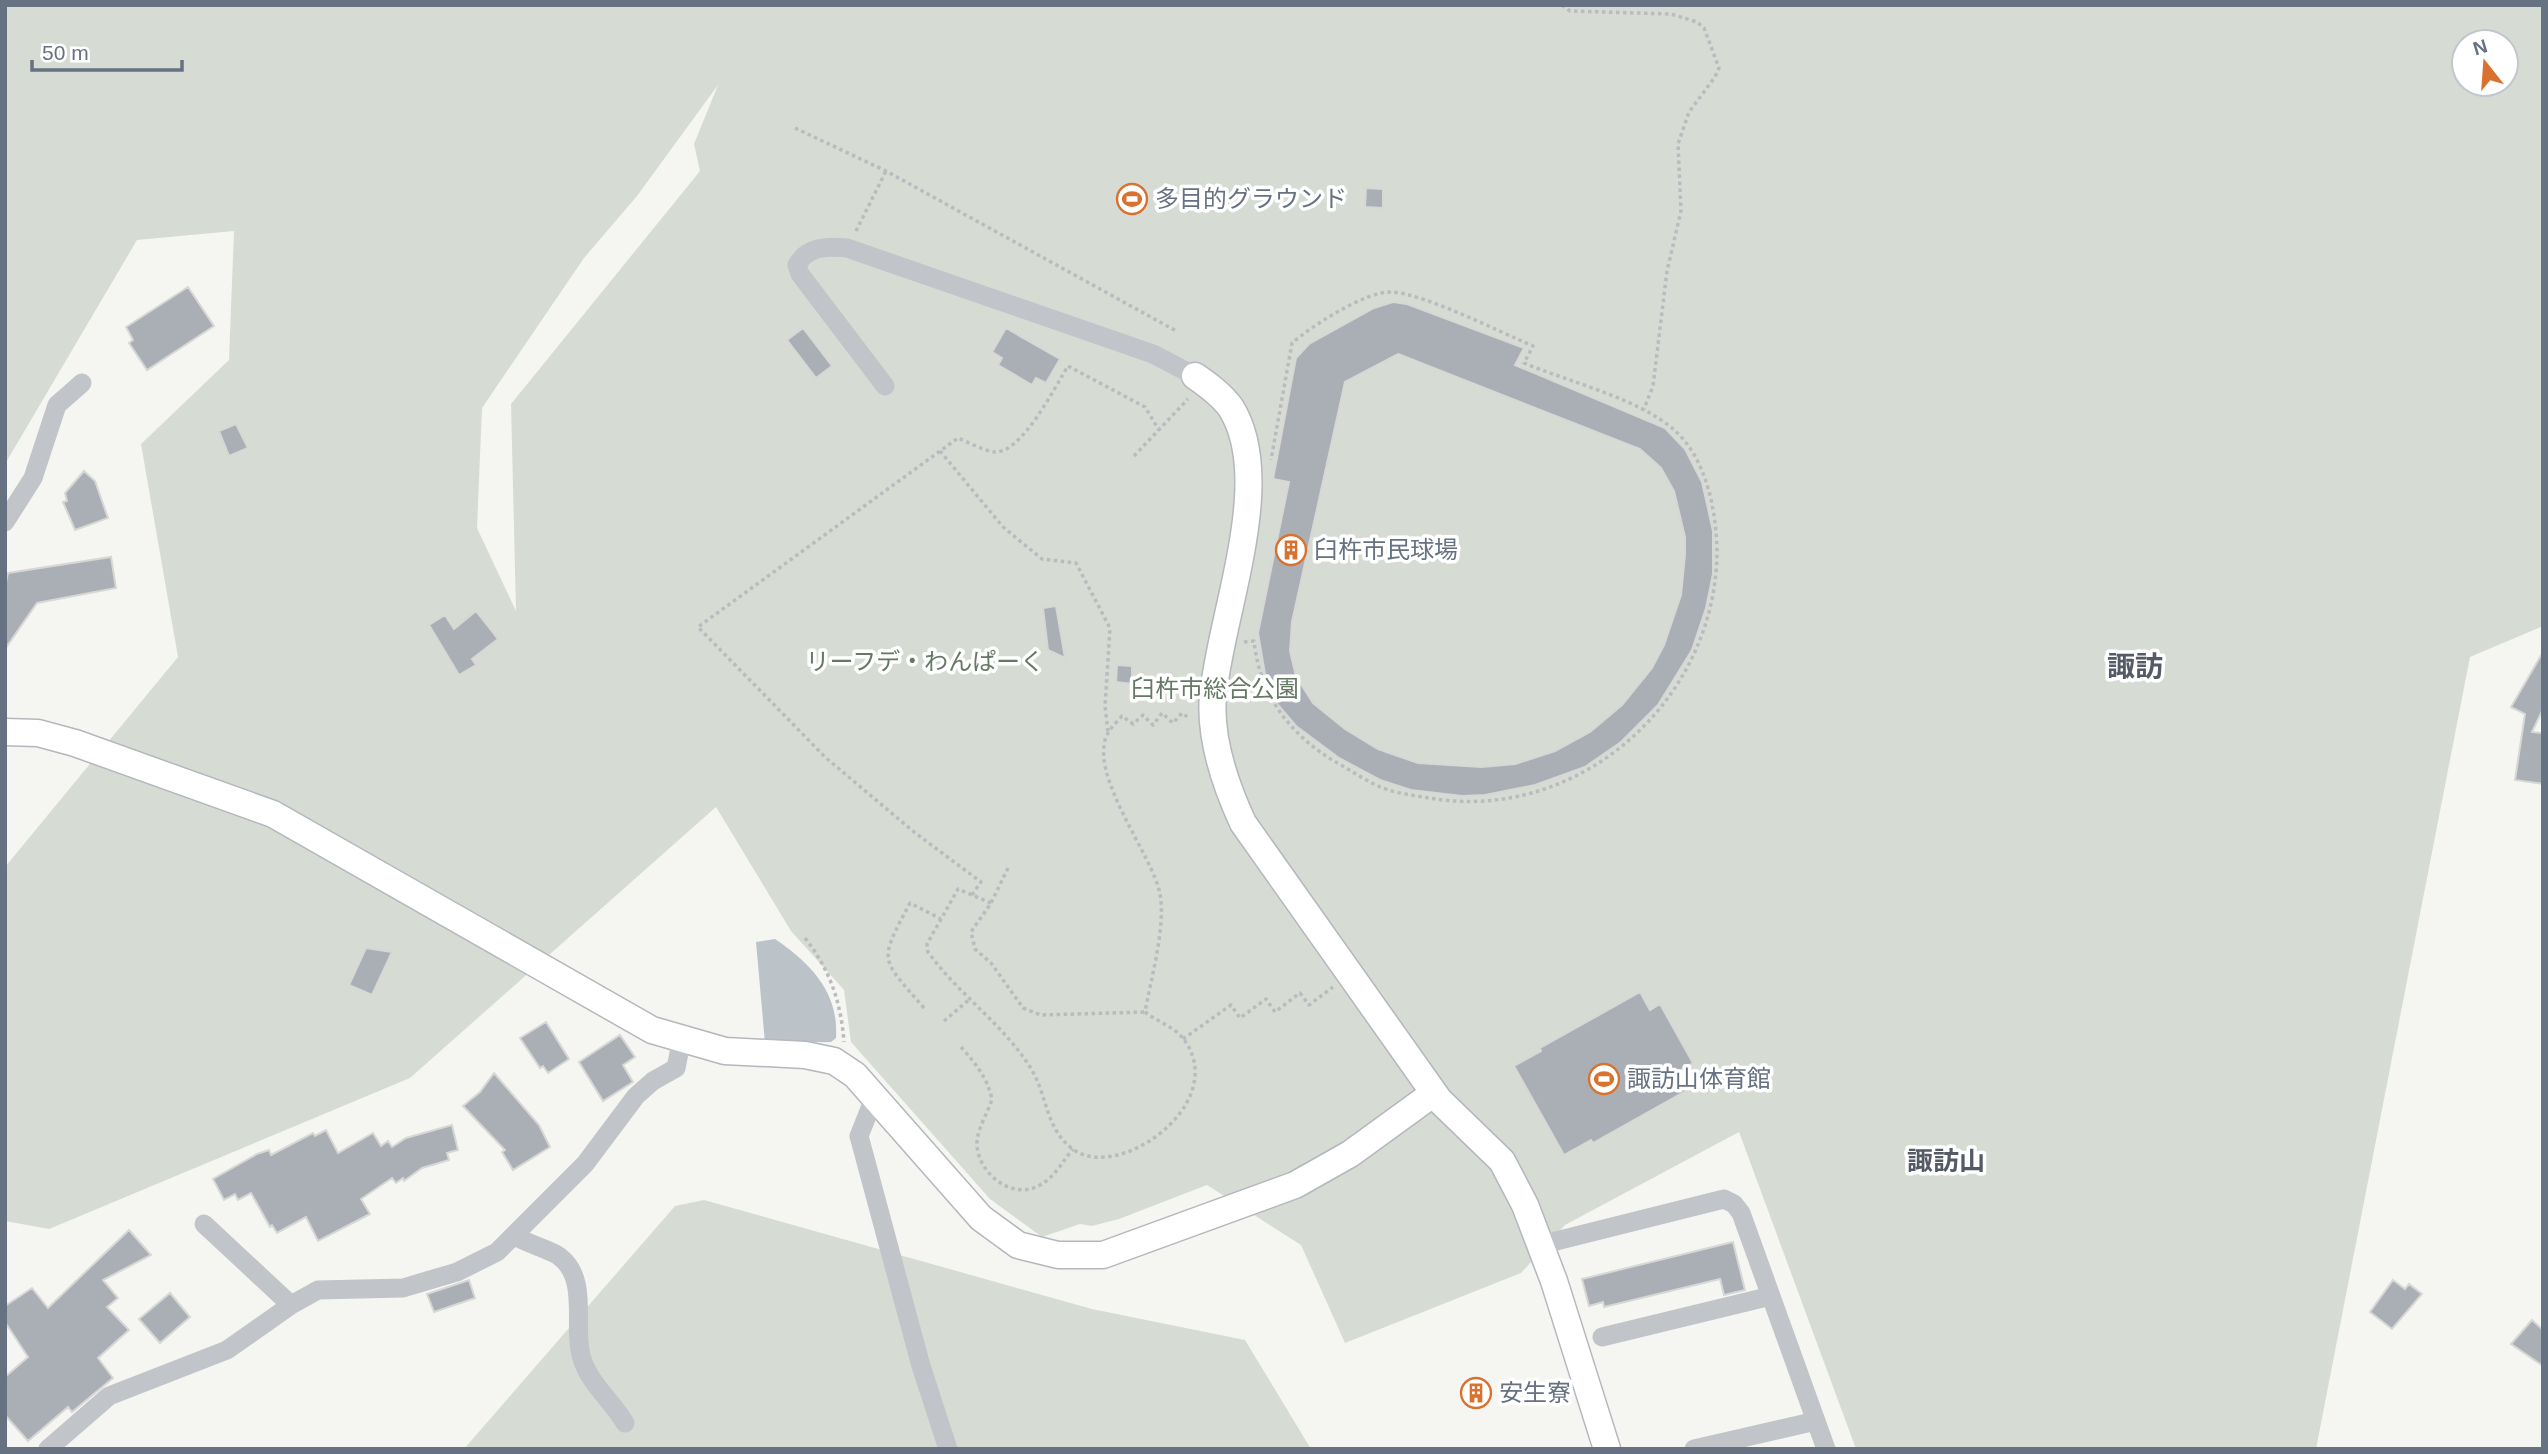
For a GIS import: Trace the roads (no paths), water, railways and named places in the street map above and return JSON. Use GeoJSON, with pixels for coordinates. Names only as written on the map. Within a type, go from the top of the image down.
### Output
{"type":"FeatureCollection","features":[{"type":"Feature","properties":{"kind":"street"},"geometry":{"type":"LineString","coordinates":[[886,386],[800,274],[797,265],[800,258],[819,247],[847,248],[1153,354],[1200,380],[1230,407],[1236,418],[1249,469],[1250,503],[1213,697],[1219,759],[1230,795],[1250,833],[1434,1093],[1502,1161],[1540,1245],[1607,1449]]}},
{"type":"Feature","properties":{"kind":"street"},"geometry":{"type":"LineString","coordinates":[[5,522],[33,478],[57,405],[82,383]]}},
{"type":"Feature","properties":{"kind":"street"},"geometry":{"type":"LineString","coordinates":[[5,732],[38,733],[75,743],[273,814],[652,1030],[725,1051],[805,1055],[834,1061],[855,1075],[875,1096],[982,1218],[1018,1245],[1058,1255],[1103,1255],[1295,1185],[1350,1154],[1434,1093]]}},
{"type":"Feature","properties":{"kind":"street"},"geometry":{"type":"LineString","coordinates":[[48,1449],[109,1396],[227,1350],[291,1305],[318,1290],[403,1288],[457,1272],[497,1252],[516,1237],[585,1164],[636,1096],[653,1081],[676,1068],[682,1038]]}},
{"type":"Feature","properties":{"kind":"street"},"geometry":{"type":"LineString","coordinates":[[875,1096],[859,1136],[921,1366],[948,1449]]}},
{"type":"Feature","properties":{"kind":"street"},"geometry":{"type":"LineString","coordinates":[[1540,1245],[1724,1199],[1734,1204],[1741,1213],[1826,1449]]}},
{"type":"Feature","properties":{"kind":"street"},"geometry":{"type":"LineString","coordinates":[[204,1224],[291,1305]]}},
{"type":"Feature","properties":{"kind":"street"},"geometry":{"type":"LineString","coordinates":[[516,1237],[534,1248],[558,1255],[566,1262],[577,1293],[581,1356],[591,1379],[625,1423]]}},
{"type":"Feature","properties":{"kind":"street"},"geometry":{"type":"LineString","coordinates":[[1602,1337],[1771,1296]]}},
{"type":"Feature","properties":{"kind":"street"},"geometry":{"type":"LineString","coordinates":[[1694,1449],[1816,1421]]}},
{"type":"Feature","properties":{"kind":"place","name":"多目的グラウンド"},"geometry":{"type":"Point","coordinates":[1132,199]}},
{"type":"Feature","properties":{"kind":"place","name":"臼杵市民球場"},"geometry":{"type":"Point","coordinates":[1291,550]}},
{"type":"Feature","properties":{"kind":"place","name":"諏訪山体育館"},"geometry":{"type":"Point","coordinates":[1604,1079]}},
{"type":"Feature","properties":{"kind":"place","name":"安生寮"},"geometry":{"type":"Point","coordinates":[1476,1393]}},
{"type":"Feature","properties":{"kind":"district","name":"諏訪"},"geometry":{"type":"Point","coordinates":[2135,666]}},
{"type":"Feature","properties":{"kind":"district","name":"諏訪山"},"geometry":{"type":"Point","coordinates":[1946,1161]}},
{"type":"Feature","properties":{"kind":"park label","name":"リーフデ・わんぱーく"},"geometry":{"type":"Point","coordinates":[925,662]}},
{"type":"Feature","properties":{"kind":"park label","name":"臼杵市総合公園"},"geometry":{"type":"Point","coordinates":[1215,689]}}]}
